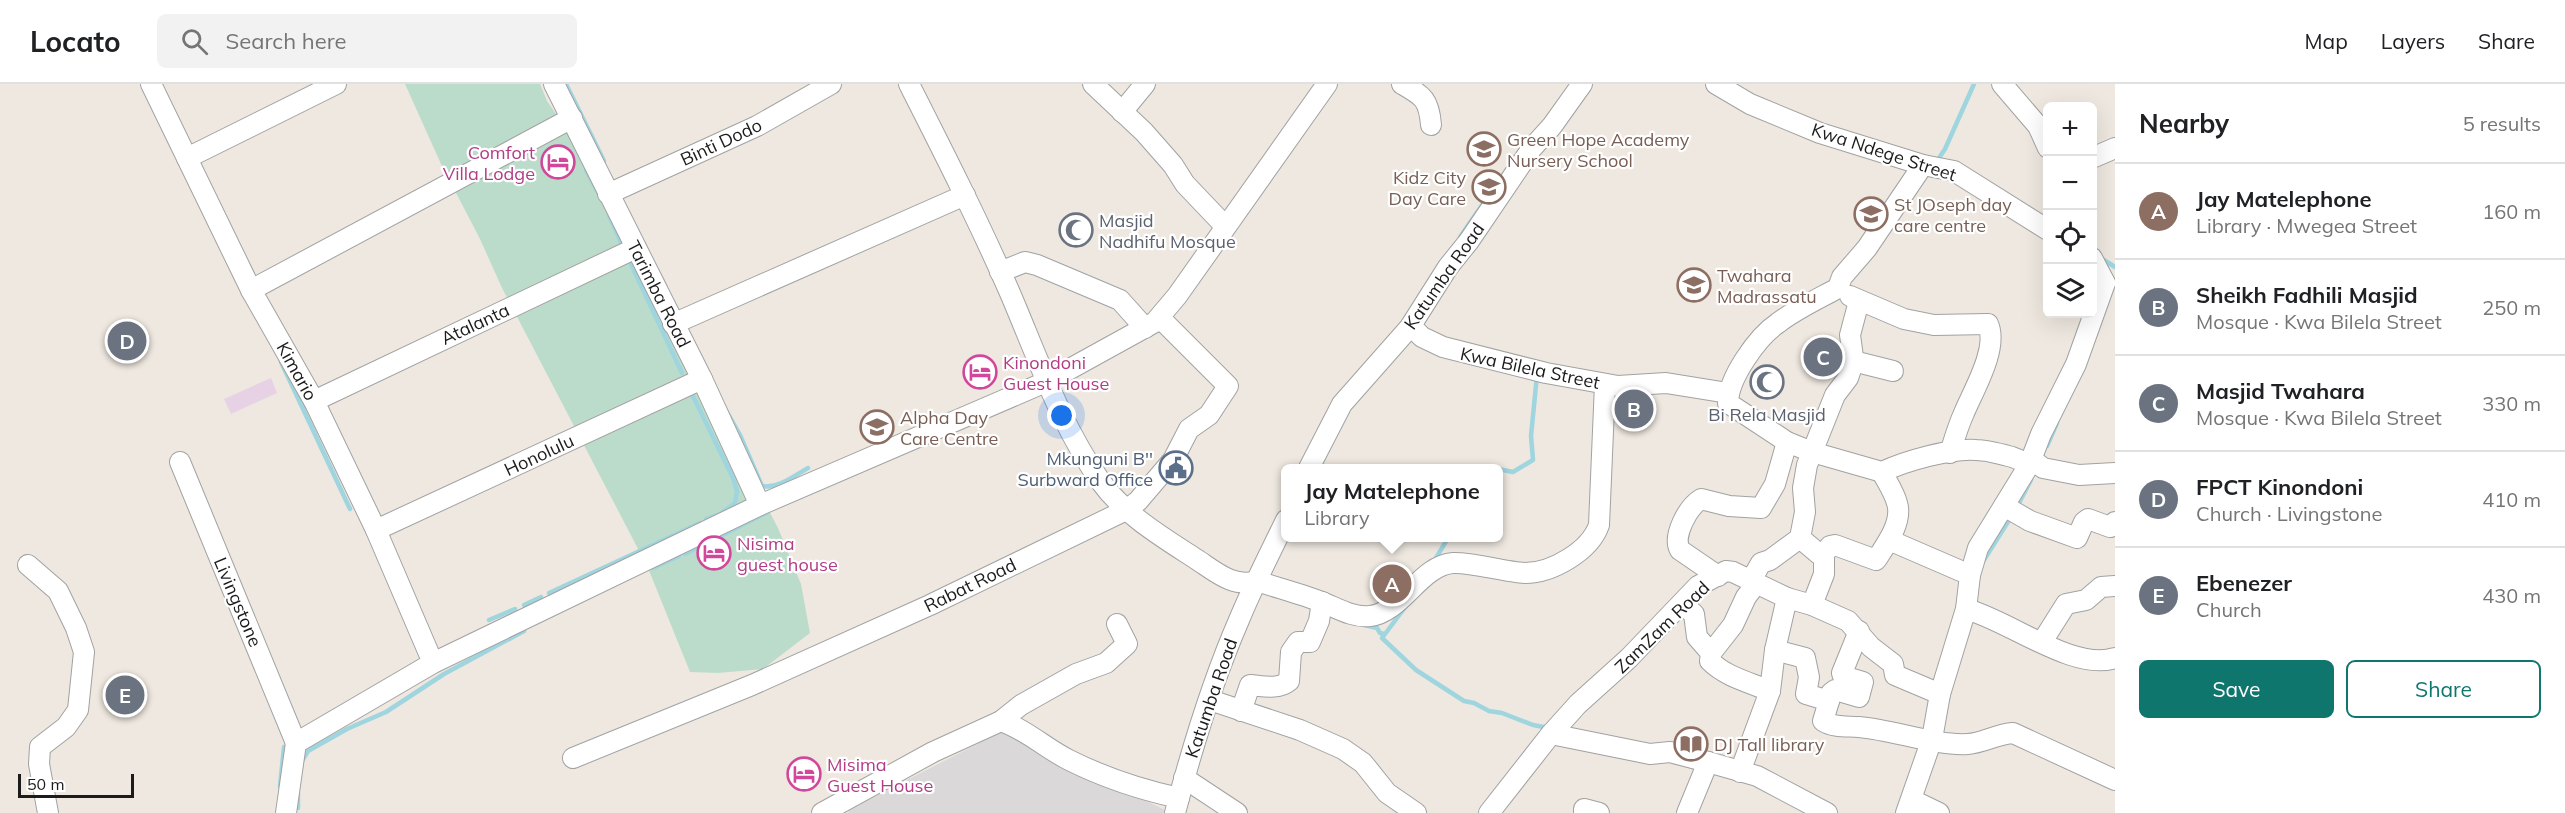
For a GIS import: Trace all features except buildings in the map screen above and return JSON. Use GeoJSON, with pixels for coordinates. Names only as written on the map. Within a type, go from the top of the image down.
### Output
{"type":"FeatureCollection","features":[{"type":"Feature","properties":{"kind":"street","name":"Kimario"},"geometry":{"type":"LineString","coordinates":[[151,84],[251,290],[314,401],[376,530],[433,663]]}},
{"type":"Feature","properties":{"kind":"street"},"geometry":{"type":"LineString","coordinates":[[187,158],[336,84]]}},
{"type":"Feature","properties":{"kind":"street","name":"Tarimba Road"},"geometry":{"type":"LineString","coordinates":[[554,84],[702,379],[760,505]]}},
{"type":"Feature","properties":{"kind":"street","name":"Binti Dodo"},"geometry":{"type":"LineString","coordinates":[[608,194],[757,126],[831,84]]}},
{"type":"Feature","properties":{"kind":"street"},"geometry":{"type":"LineString","coordinates":[[909,84],[965,195],[1082,453],[1102,483],[1126,510],[1203,564],[1249,582],[1322,602],[1362,617],[1383,612],[1423,579],[1439,568],[1452,563],[1516,573],[1537,573],[1558,565],[1589,541],[1596,534],[1599,525],[1605,384]]}},
{"type":"Feature","properties":{"kind":"street"},"geometry":{"type":"LineString","coordinates":[[1093,84],[1144,132],[1173,165],[1185,184],[1225,226]]}},
{"type":"Feature","properties":{"kind":"street"},"geometry":{"type":"LineString","coordinates":[[1122,112],[1145,84]]}},
{"type":"Feature","properties":{"kind":"street"},"geometry":{"type":"LineString","coordinates":[[286,813],[296,742],[433,663],[760,505],[1048,381],[1152,323],[1309,112],[1327,84]]}},
{"type":"Feature","properties":{"kind":"street"},"geometry":{"type":"LineString","coordinates":[[1402,84],[1422,95],[1430,108],[1431,125]]}},
{"type":"Feature","properties":{"kind":"street","name":"Katumba Road"},"geometry":{"type":"LineString","coordinates":[[1312,464],[1342,404],[1411,326],[1448,267],[1469,241],[1532,148],[1552,126],[1582,84]]}},
{"type":"Feature","properties":{"kind":"street","name":"Kwa Ndege Street"},"geometry":{"type":"LineString","coordinates":[[1716,84],[1750,104],[1820,133],[1923,165],[1954,171],[2043,227]]}},
{"type":"Feature","properties":{"kind":"street"},"geometry":{"type":"LineString","coordinates":[[2002,84],[2038,126],[2043,137]]}},
{"type":"Feature","properties":{"kind":"street"},"geometry":{"type":"LineString","coordinates":[[251,290],[572,118]]}},
{"type":"Feature","properties":{"kind":"street"},"geometry":{"type":"LineString","coordinates":[[2097,156],[2115,148]]}},
{"type":"Feature","properties":{"kind":"street"},"geometry":{"type":"LineString","coordinates":[[1923,165],[1867,248],[1842,277],[1838,288],[1776,324],[1742,364],[1728,393],[1728,404],[1787,442],[1812,452],[1882,472],[1894,466],[1950,453],[1975,450],[2015,457],[2029,465],[2038,464],[2043,468],[2079,475],[2115,473]]}},
{"type":"Feature","properties":{"kind":"street"},"geometry":{"type":"LineString","coordinates":[[673,324],[965,195]]}},
{"type":"Feature","properties":{"kind":"street","name":"Atalanta"},"geometry":{"type":"LineString","coordinates":[[314,401],[636,248]]}},
{"type":"Feature","properties":{"kind":"street"},"geometry":{"type":"LineString","coordinates":[[1000,272],[1025,262],[1037,265],[1120,300],[1152,323]]}},
{"type":"Feature","properties":{"kind":"street"},"geometry":{"type":"LineString","coordinates":[[2096,264],[2110,283]]}},
{"type":"Feature","properties":{"kind":"street"},"geometry":{"type":"LineString","coordinates":[[2097,271],[2110,283]]}},
{"type":"Feature","properties":{"kind":"street"},"geometry":{"type":"LineString","coordinates":[[1939,813],[1909,806],[1932,739],[1940,694],[1966,609],[1970,575],[1978,548],[2029,465],[2041,434],[2076,364],[2110,283]]}},
{"type":"Feature","properties":{"kind":"street"},"geometry":{"type":"LineString","coordinates":[[1838,288],[1859,301],[1904,319],[1924,323],[1988,324],[1992,332],[1983,375],[1964,412],[1950,453]]}},
{"type":"Feature","properties":{"kind":"street"},"geometry":{"type":"LineString","coordinates":[[1770,691],[1725,673],[1710,661],[1711,653],[1733,625],[1761,563],[1777,555],[1800,538],[1805,512],[1803,488],[1812,452],[1835,395],[1848,378],[1853,361],[1850,335],[1859,301]]}},
{"type":"Feature","properties":{"kind":"street","name":"Rabat Road"},"geometry":{"type":"LineString","coordinates":[[573,759],[752,685],[930,605],[1126,510],[1138,501],[1173,460],[1189,429],[1209,415],[1228,390],[1228,386],[1218,374],[1152,323]]}},
{"type":"Feature","properties":{"kind":"street","name":"Kwa Bilela Street"},"geometry":{"type":"LineString","coordinates":[[1411,326],[1422,337],[1453,351],[1509,365],[1618,386],[1666,383],[1728,393]]}},
{"type":"Feature","properties":{"kind":"street"},"geometry":{"type":"LineString","coordinates":[[1853,361],[1893,371]]}},
{"type":"Feature","properties":{"kind":"street","name":"Honolulu"},"geometry":{"type":"LineString","coordinates":[[376,530],[702,379]]}},
{"type":"Feature","properties":{"kind":"street"},"geometry":{"type":"LineString","coordinates":[[1718,576],[1680,550],[1677,544],[1678,535],[1685,520],[1696,502],[1701,499],[1729,506],[1761,508],[1775,484],[1787,442]]}},
{"type":"Feature","properties":{"kind":"street","name":"Livingstone"},"geometry":{"type":"LineString","coordinates":[[180,462],[296,742]]}},
{"type":"Feature","properties":{"kind":"street"},"geometry":{"type":"LineString","coordinates":[[1812,605],[1824,574],[1824,554],[1830,546],[1835,545],[1876,560],[1889,540],[1898,516],[1898,504],[1882,472]]}},
{"type":"Feature","properties":{"kind":"street"},"geometry":{"type":"LineString","coordinates":[[2004,506],[2030,521],[2077,538],[2084,522],[2088,519],[2110,527],[2115,522]]}},
{"type":"Feature","properties":{"kind":"street","name":"Katumba Road"},"geometry":{"type":"LineString","coordinates":[[1177,805],[1210,700],[1239,620],[1249,582],[1281,528]]}},
{"type":"Feature","properties":{"kind":"street"},"geometry":{"type":"LineString","coordinates":[[1800,538],[1824,554]]}},
{"type":"Feature","properties":{"kind":"street"},"geometry":{"type":"LineString","coordinates":[[1889,540],[1970,575]]}},
{"type":"Feature","properties":{"kind":"street"},"geometry":{"type":"LineString","coordinates":[[28,565],[58,591],[76,628],[84,652],[78,710],[66,727],[40,747],[39,764],[48,813]]}},
{"type":"Feature","properties":{"kind":"street","name":"ZamZam Road"},"geometry":{"type":"LineString","coordinates":[[1489,813],[1551,734],[1578,704],[1683,605],[1698,586],[1726,572],[1733,572],[1787,598],[1812,605],[1848,621],[1871,647],[1893,664],[1895,675],[1940,694]]}},
{"type":"Feature","properties":{"kind":"street"},"geometry":{"type":"LineString","coordinates":[[2042,642],[2066,604],[2086,600],[2101,587],[2115,586]]}},
{"type":"Feature","properties":{"kind":"street"},"geometry":{"type":"LineString","coordinates":[[1740,772],[1770,691],[1775,650],[1787,598]]}},
{"type":"Feature","properties":{"kind":"street"},"geometry":{"type":"LineString","coordinates":[[1241,711],[1250,684],[1265,687],[1285,684],[1288,681],[1291,652],[1299,642],[1308,644],[1310,642],[1319,621],[1322,602]]}},
{"type":"Feature","properties":{"kind":"street"},"geometry":{"type":"LineString","coordinates":[[1683,605],[1694,614],[1697,637],[1711,653]]}},
{"type":"Feature","properties":{"kind":"street"},"geometry":{"type":"LineString","coordinates":[[1966,609],[1987,615],[2073,657],[2104,662],[2115,658]]}},
{"type":"Feature","properties":{"kind":"street"},"geometry":{"type":"LineString","coordinates":[[822,813],[923,756],[1001,721],[1030,700],[1079,672],[1101,665],[1112,658],[1127,644],[1117,624]]}},
{"type":"Feature","properties":{"kind":"street"},"geometry":{"type":"LineString","coordinates":[[1859,631],[1842,673],[1843,676],[1863,681],[1859,697],[1835,690],[1831,693],[1823,722],[1830,725],[1862,727],[1971,744],[1999,734],[2013,733],[2115,780]]}},
{"type":"Feature","properties":{"kind":"street"},"geometry":{"type":"LineString","coordinates":[[1775,650],[1805,658],[1809,677],[1806,694],[1829,700]]}},
{"type":"Feature","properties":{"kind":"street"},"geometry":{"type":"LineString","coordinates":[[1210,700],[1300,730],[1343,749],[1363,763],[1387,794],[1406,810]]}},
{"type":"Feature","properties":{"kind":"street"},"geometry":{"type":"LineString","coordinates":[[1001,721],[1022,730],[1070,760],[1177,805]]}},
{"type":"Feature","properties":{"kind":"street"},"geometry":{"type":"LineString","coordinates":[[1551,734],[1650,754],[1670,752],[1757,776],[1802,807],[1827,813]]}},
{"type":"Feature","properties":{"kind":"street"},"geometry":{"type":"LineString","coordinates":[[1687,813],[1708,762]]}},
{"type":"Feature","properties":{"kind":"street"},"geometry":{"type":"LineString","coordinates":[[1184,778],[1237,813]]}},
{"type":"Feature","properties":{"kind":"street"},"geometry":{"type":"LineString","coordinates":[[1584,813],[1584,809],[1599,813]]}},
{"type":"Feature","properties":{"kind":"shaded area"},"geometry":{"type":"Polygon","coordinates":[[[271,378],[277,393],[231,414],[224,399],[271,378]]]}},
{"type":"Feature","properties":{"kind":"shaded area"},"geometry":{"type":"Polygon","coordinates":[[[1003,731],[1165,810],[1164,813],[848,813],[850,809],[1003,731]]]}},
{"type":"Feature","properties":{"kind":"green space"},"geometry":{"type":"Polygon","coordinates":[[[405,84],[540,84],[547,101],[637,230],[665,280],[683,326],[753,480],[778,528],[801,584],[810,633],[763,669],[718,673],[690,672],[648,568],[502,288],[480,239],[441,164],[405,84]]]}},
{"type":"Feature","properties":{"kind":"waterway"},"geometry":{"type":"LineString","coordinates":[[566,84],[604,161]]}},
{"type":"Feature","properties":{"kind":"waterway"},"geometry":{"type":"LineString","coordinates":[[1937,161],[1945,149],[1974,84]]}},
{"type":"Feature","properties":{"kind":"waterway"},"geometry":{"type":"LineString","coordinates":[[586,170],[600,196]]}},
{"type":"Feature","properties":{"kind":"waterway"},"geometry":{"type":"LineString","coordinates":[[1460,237],[1496,185]]}},
{"type":"Feature","properties":{"kind":"waterway"},"geometry":{"type":"LineString","coordinates":[[609,215],[622,245]]}},
{"type":"Feature","properties":{"kind":"waterway"},"geometry":{"type":"LineString","coordinates":[[2099,257],[2115,267]]}},
{"type":"Feature","properties":{"kind":"waterway"},"geometry":{"type":"LineString","coordinates":[[630,262],[682,373]]}},
{"type":"Feature","properties":{"kind":"waterway"},"geometry":{"type":"LineString","coordinates":[[281,362],[350,509]]}},
{"type":"Feature","properties":{"kind":"waterway"},"geometry":{"type":"LineString","coordinates":[[1503,470],[1513,472],[1533,460],[1531,436],[1537,375]]}},
{"type":"Feature","properties":{"kind":"waterway"},"geometry":{"type":"LineString","coordinates":[[690,390],[733,478],[737,491],[735,503],[720,514],[706,519]]}},
{"type":"Feature","properties":{"kind":"waterway"},"geometry":{"type":"LineString","coordinates":[[723,405],[740,435],[762,486],[780,484],[808,468]]}},
{"type":"Feature","properties":{"kind":"waterway"},"geometry":{"type":"LineString","coordinates":[[2047,446],[2057,423]]}},
{"type":"Feature","properties":{"kind":"waterway"},"geometry":{"type":"LineString","coordinates":[[2017,507],[2031,480]]}},
{"type":"Feature","properties":{"kind":"waterway"},"geometry":{"type":"LineString","coordinates":[[685,554],[768,512]]}},
{"type":"Feature","properties":{"kind":"waterway"},"geometry":{"type":"LineString","coordinates":[[1984,560],[2011,517]]}},
{"type":"Feature","properties":{"kind":"waterway"},"geometry":{"type":"LineString","coordinates":[[549,593],[700,523]]}},
{"type":"Feature","properties":{"kind":"waterway"},"geometry":{"type":"LineString","coordinates":[[1433,563],[1446,542]]}},
{"type":"Feature","properties":{"kind":"waterway"},"geometry":{"type":"LineString","coordinates":[[653,568],[679,556]]}},
{"type":"Feature","properties":{"kind":"waterway"},"geometry":{"type":"LineString","coordinates":[[524,605],[541,597]]}},
{"type":"Feature","properties":{"kind":"waterway"},"geometry":{"type":"LineString","coordinates":[[1406,606],[1382,638],[1416,670],[1464,701],[1533,725],[1549,728]]}},
{"type":"Feature","properties":{"kind":"waterway"},"geometry":{"type":"LineString","coordinates":[[489,620],[515,609]]}},
{"type":"Feature","properties":{"kind":"waterway"},"geometry":{"type":"LineString","coordinates":[[1364,625],[1377,628],[1380,633],[1384,634]]}},
{"type":"Feature","properties":{"kind":"waterway"},"geometry":{"type":"LineString","coordinates":[[302,761],[308,751],[347,729],[386,712],[444,674],[524,631]]}},
{"type":"Feature","properties":{"kind":"waterway"},"geometry":{"type":"LineString","coordinates":[[280,786],[284,747]]}},
{"type":"Feature","properties":{"kind":"waterway"},"geometry":{"type":"LineString","coordinates":[[298,793],[298,808]]}},
{"type":"Feature","properties":{"kind":"place","name":"Green Hope Academy Nursery School"},"geometry":{"type":"Point","coordinates":[1484,149]}},
{"type":"Feature","properties":{"kind":"place","name":"Comfort Villa Lodge"},"geometry":{"type":"Point","coordinates":[558,162]}},
{"type":"Feature","properties":{"kind":"place","name":"Kidz City Day Care"},"geometry":{"type":"Point","coordinates":[1489,187]}},
{"type":"Feature","properties":{"kind":"place","name":"St JOseph day care centre"},"geometry":{"type":"Point","coordinates":[1871,214]}},
{"type":"Feature","properties":{"kind":"place","name":"Masjid Nadhifu Mosque"},"geometry":{"type":"Point","coordinates":[1076,230]}},
{"type":"Feature","properties":{"kind":"place","name":"Twahara Madrassatu"},"geometry":{"type":"Point","coordinates":[1694,285]}},
{"type":"Feature","properties":{"kind":"place","name":"FPCT Kinondoni"},"geometry":{"type":"Point","coordinates":[127,341]}},
{"type":"Feature","properties":{"kind":"place","name":"Masjid Twahara"},"geometry":{"type":"Point","coordinates":[1823,357]}},
{"type":"Feature","properties":{"kind":"place","name":"Kinondoni Guest House"},"geometry":{"type":"Point","coordinates":[980,372]}},
{"type":"Feature","properties":{"kind":"place","name":"Bi Rela Masjid"},"geometry":{"type":"Point","coordinates":[1767,382]}},
{"type":"Feature","properties":{"kind":"place","name":"Sheikh Fadhili Masjid"},"geometry":{"type":"Point","coordinates":[1634,409]}},
{"type":"Feature","properties":{"kind":"place","name":"Alpha Day Care Centre"},"geometry":{"type":"Point","coordinates":[877,427]}},
{"type":"Feature","properties":{"kind":"place","name":"Mkunguni B'' Surbward Office"},"geometry":{"type":"Point","coordinates":[1176,468]}},
{"type":"Feature","properties":{"kind":"place","name":"Nisima guest house"},"geometry":{"type":"Point","coordinates":[714,553]}},
{"type":"Feature","properties":{"kind":"place","name":"Jay Matelephone"},"geometry":{"type":"Point","coordinates":[1392,584]}},
{"type":"Feature","properties":{"kind":"place","name":"Ebenezer"},"geometry":{"type":"Point","coordinates":[125,695]}},
{"type":"Feature","properties":{"kind":"place","name":"DJ Tall library"},"geometry":{"type":"Point","coordinates":[1691,744]}},
{"type":"Feature","properties":{"kind":"place","name":"Misima Guest House"},"geometry":{"type":"Point","coordinates":[804,774]}}]}
